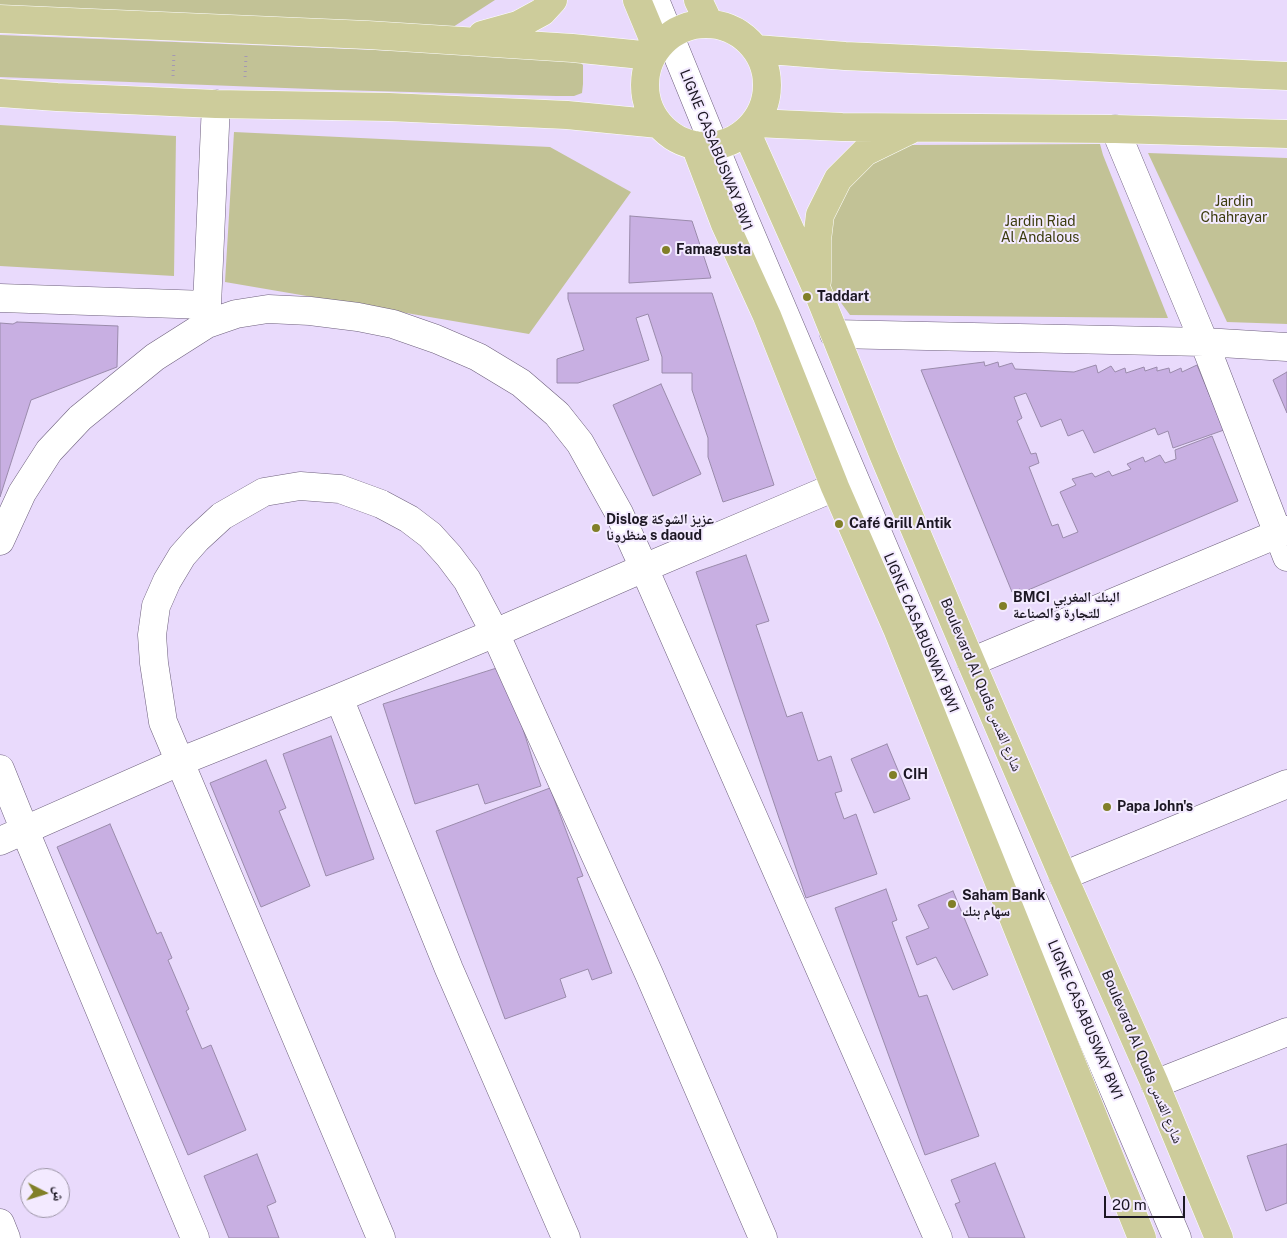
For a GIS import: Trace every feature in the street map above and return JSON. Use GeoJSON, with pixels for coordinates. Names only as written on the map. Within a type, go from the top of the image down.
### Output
{"type":"FeatureCollection","features":[{"type":"Feature","properties":{"kind":"main road"},"geometry":{"type":"LineString","coordinates":[[461,41],[518,25],[542,12],[553,0]]}},
{"type":"Feature","properties":{"kind":"main road"},"geometry":{"type":"LineString","coordinates":[[637,0],[665,42]]}},
{"type":"Feature","properties":{"kind":"main road"},"geometry":{"type":"LineString","coordinates":[[728,137],[761,112],[766,96],[767,80],[764,64],[756,49],[743,36],[703,12],[694,24],[665,42],[646,73],[646,91],[650,108],[659,124],[669,134],[681,141],[914,128],[1115,129],[1287,134]]}},
{"type":"Feature","properties":{"kind":"main road"},"geometry":{"type":"LineString","coordinates":[[0,19],[368,35],[572,48],[665,42]]}},
{"type":"Feature","properties":{"kind":"main road"},"geometry":{"type":"LineString","coordinates":[[756,49],[845,56],[1287,76]]}},
{"type":"Feature","properties":{"kind":"main road"},"geometry":{"type":"LineString","coordinates":[[0,93],[216,104],[389,107],[567,115],[659,124]]}},
{"type":"Feature","properties":{"kind":"main road"},"geometry":{"type":"LineString","coordinates":[[817,290],[817,240],[820,215],[838,179],[865,152],[914,128]]}},
{"type":"Feature","properties":{"kind":"main road"},"geometry":{"type":"LineString","coordinates":[[728,137],[725,224],[767,316],[835,487],[898,631],[1142,1238]]}},
{"type":"Feature","properties":{"kind":"main road","name":"Boulevard Al Quds شارع القدس"},"geometry":{"type":"LineString","coordinates":[[728,137],[817,290],[971,662],[1155,1084],[1219,1238]]}},
{"type":"Feature","properties":{"kind":"street","name":"LIGNE CASABUSWAY BW1"},"geometry":{"type":"LineString","coordinates":[[655,0],[665,42],[728,137],[1188,1238]]}},
{"type":"Feature","properties":{"kind":"street","name":"LIGNE CASABUSWAY BW1"},"geometry":{"type":"LineString","coordinates":[[665,42],[671,0]]}},
{"type":"Feature","properties":{"kind":"street"},"geometry":{"type":"LineString","coordinates":[[0,542],[22,493],[55,444],[80,418],[207,314],[216,104]]}},
{"type":"Feature","properties":{"kind":"street"},"geometry":{"type":"LineString","coordinates":[[971,662],[1284,540],[1115,129]]}},
{"type":"Feature","properties":{"kind":"street","name":"LIGNE CASABUSWAY BW1"},"geometry":{"type":"LineString","coordinates":[[728,137],[747,225],[1177,1238]]}},
{"type":"Feature","properties":{"kind":"street"},"geometry":{"type":"LineString","coordinates":[[0,298],[207,314],[236,314],[268,310],[310,311],[393,324],[436,339],[478,357],[521,384],[557,414],[580,443],[619,513],[938,1238]]}},
{"type":"Feature","properties":{"kind":"street"},"geometry":{"type":"LineString","coordinates":[[834,334],[1204,342],[1287,347]]}},
{"type":"Feature","properties":{"kind":"street"},"geometry":{"type":"LineString","coordinates":[[381,1238],[163,722],[154,663],[152,635],[156,606],[167,581],[182,556],[222,516],[264,492],[300,486],[340,489],[381,504],[409,519],[430,534],[468,580],[495,633],[649,974],[763,1238]]}},
{"type":"Feature","properties":{"kind":"street"},"geometry":{"type":"LineString","coordinates":[[0,841],[179,762],[495,633],[835,487]]}},
{"type":"Feature","properties":{"kind":"street"},"geometry":{"type":"LineString","coordinates":[[339,698],[449,970],[566,1238]]}},
{"type":"Feature","properties":{"kind":"street"},"geometry":{"type":"LineString","coordinates":[[0,769],[195,1238]]}},
{"type":"Feature","properties":{"kind":"street"},"geometry":{"type":"LineString","coordinates":[[1063,876],[1287,784]]}},
{"type":"Feature","properties":{"kind":"street"},"geometry":{"type":"LineString","coordinates":[[1155,1084],[1287,1032]]}},
{"type":"Feature","properties":{"kind":"street"},"geometry":{"type":"LineString","coordinates":[[0,1223],[6,1238]]}},
{"type":"Feature","properties":{"kind":"path"},"geometry":{"type":"LineString","coordinates":[[171,102],[176,27]]}},
{"type":"Feature","properties":{"kind":"path"},"geometry":{"type":"LineString","coordinates":[[244,104],[247,30]]}},
{"type":"Feature","properties":{"kind":"green space"},"geometry":{"type":"Polygon","coordinates":[[[0,0],[495,0],[453,27],[0,8],[0,0]]]}},
{"type":"Feature","properties":{"kind":"green space"},"geometry":{"type":"Polygon","coordinates":[[[0,35],[576,58],[583,65],[583,84],[582,93],[574,96],[556,96],[0,77],[0,35]]]}},
{"type":"Feature","properties":{"kind":"green space"},"geometry":{"type":"Polygon","coordinates":[[[0,125],[176,136],[174,276],[0,266],[0,125]]]}},
{"type":"Feature","properties":{"kind":"green space"},"geometry":{"type":"Polygon","coordinates":[[[234,132],[550,147],[631,192],[529,334],[225,282],[234,132]]]}},
{"type":"Feature","properties":{"kind":"green space","name":"Jardin Riad Al Andalous"},"geometry":{"type":"Polygon","coordinates":[[[1100,144],[1168,318],[850,315],[831,289],[828,252],[829,211],[853,174],[874,160],[909,145],[1100,144]]]}},
{"type":"Feature","properties":{"kind":"green space","name":"Jardin Chahrayar"},"geometry":{"type":"Polygon","coordinates":[[[1148,153],[1287,158],[1287,324],[1227,322],[1148,153]]]}},
{"type":"Feature","properties":{"kind":"building","name":"Famagusta"},"geometry":{"type":"Polygon","coordinates":[[[630,216],[692,221],[711,278],[629,283],[630,216]]]}},
{"type":"Feature","properties":{"kind":"building"},"geometry":{"type":"Polygon","coordinates":[[[568,293],[712,293],[774,485],[723,502],[708,457],[708,438],[692,390],[692,373],[662,373],[662,357],[648,314],[636,318],[649,360],[578,383],[557,383],[557,359],[584,350],[568,299],[568,293]]]}},
{"type":"Feature","properties":{"kind":"building"},"geometry":{"type":"Polygon","coordinates":[[[17,322],[118,326],[117,367],[31,400],[0,497],[0,323],[13,324],[17,322]]]}},
{"type":"Feature","properties":{"kind":"building"},"geometry":{"type":"Polygon","coordinates":[[[984,362],[985,366],[998,362],[999,367],[1012,363],[1015,369],[1074,372],[1096,365],[1098,373],[1111,366],[1115,372],[1125,368],[1126,373],[1144,367],[1145,371],[1157,367],[1157,371],[1169,368],[1170,373],[1181,368],[1182,372],[1197,365],[1224,430],[1173,448],[1168,431],[1158,435],[1155,428],[1094,453],[1083,430],[1068,436],[1061,419],[1041,427],[1026,393],[1014,397],[1022,418],[1017,421],[1031,454],[1036,453],[1039,463],[1029,467],[1052,526],[1058,524],[1063,538],[1078,532],[1060,492],[1076,485],[1072,479],[1092,473],[1095,477],[1109,471],[1112,476],[1131,469],[1127,464],[1143,457],[1145,462],[1160,455],[1165,463],[1176,459],[1175,450],[1212,436],[1238,501],[1021,593],[1020,589],[1012,592],[921,370],[984,362]]]}},
{"type":"Feature","properties":{"kind":"building"},"geometry":{"type":"Polygon","coordinates":[[[1287,372],[1287,413],[1273,380],[1287,372]]]}},
{"type":"Feature","properties":{"kind":"building"},"geometry":{"type":"Polygon","coordinates":[[[661,384],[701,474],[653,496],[613,405],[661,384]]]}},
{"type":"Feature","properties":{"kind":"building"},"geometry":{"type":"Polygon","coordinates":[[[746,555],[769,621],[756,625],[787,717],[802,712],[818,761],[831,756],[842,791],[835,793],[844,819],[856,814],[877,874],[806,898],[696,572],[746,555]]]}},
{"type":"Feature","properties":{"kind":"building"},"geometry":{"type":"Polygon","coordinates":[[[503,666],[541,786],[485,804],[478,784],[415,804],[383,704],[503,666]]]}},
{"type":"Feature","properties":{"kind":"building"},"geometry":{"type":"Polygon","coordinates":[[[331,736],[374,859],[326,876],[283,754],[331,736]]]}},
{"type":"Feature","properties":{"kind":"building"},"geometry":{"type":"Polygon","coordinates":[[[887,744],[910,799],[874,813],[851,759],[887,744]]]}},
{"type":"Feature","properties":{"kind":"building"},"geometry":{"type":"Polygon","coordinates":[[[266,760],[286,808],[279,811],[310,886],[261,907],[210,783],[266,760]]]}},
{"type":"Feature","properties":{"kind":"building"},"geometry":{"type":"Polygon","coordinates":[[[550,788],[583,876],[577,878],[612,973],[592,980],[588,969],[560,979],[566,997],[505,1019],[436,831],[550,788]]]}},
{"type":"Feature","properties":{"kind":"building"},"geometry":{"type":"Polygon","coordinates":[[[110,824],[157,934],[161,932],[172,958],[168,960],[189,1009],[186,1011],[202,1049],[211,1045],[246,1130],[188,1155],[57,847],[110,824]]]}},
{"type":"Feature","properties":{"kind":"building"},"geometry":{"type":"Polygon","coordinates":[[[886,889],[897,920],[892,922],[919,997],[927,995],[979,1136],[925,1155],[835,908],[886,889]]]}},
{"type":"Feature","properties":{"kind":"building"},"geometry":{"type":"Polygon","coordinates":[[[953,891],[988,975],[953,990],[936,957],[917,965],[906,937],[929,928],[918,905],[953,891]]]}},
{"type":"Feature","properties":{"kind":"building"},"geometry":{"type":"Polygon","coordinates":[[[1287,1144],[1287,1203],[1266,1211],[1247,1156],[1287,1144]]]}},
{"type":"Feature","properties":{"kind":"building"},"geometry":{"type":"Polygon","coordinates":[[[257,1154],[276,1202],[267,1206],[279,1238],[229,1238],[204,1176],[257,1154]]]}},
{"type":"Feature","properties":{"kind":"building"},"geometry":{"type":"Polygon","coordinates":[[[995,1163],[1025,1238],[969,1238],[955,1204],[960,1202],[951,1180],[995,1163]]]}},
{"type":"Feature","properties":{"kind":"place","name":"Famagusta"},"geometry":{"type":"Point","coordinates":[666,250]}},
{"type":"Feature","properties":{"kind":"place","name":"Taddart"},"geometry":{"type":"Point","coordinates":[807,297]}},
{"type":"Feature","properties":{"kind":"place","name":"Café Grill Antik"},"geometry":{"type":"Point","coordinates":[839,524]}},
{"type":"Feature","properties":{"kind":"place","name":"Dislog عزيز الشوكة منظرونا s daoud"},"geometry":{"type":"Point","coordinates":[596,528]}},
{"type":"Feature","properties":{"kind":"place","name":"BMCI البنك المغربي للتجارة والصناعة"},"geometry":{"type":"Point","coordinates":[1003,606]}},
{"type":"Feature","properties":{"kind":"place","name":"CIH"},"geometry":{"type":"Point","coordinates":[893,775]}},
{"type":"Feature","properties":{"kind":"place","name":"Papa John's"},"geometry":{"type":"Point","coordinates":[1107,807]}},
{"type":"Feature","properties":{"kind":"place","name":"Saham Bank سهام بنك"},"geometry":{"type":"Point","coordinates":[952,904]}}]}
